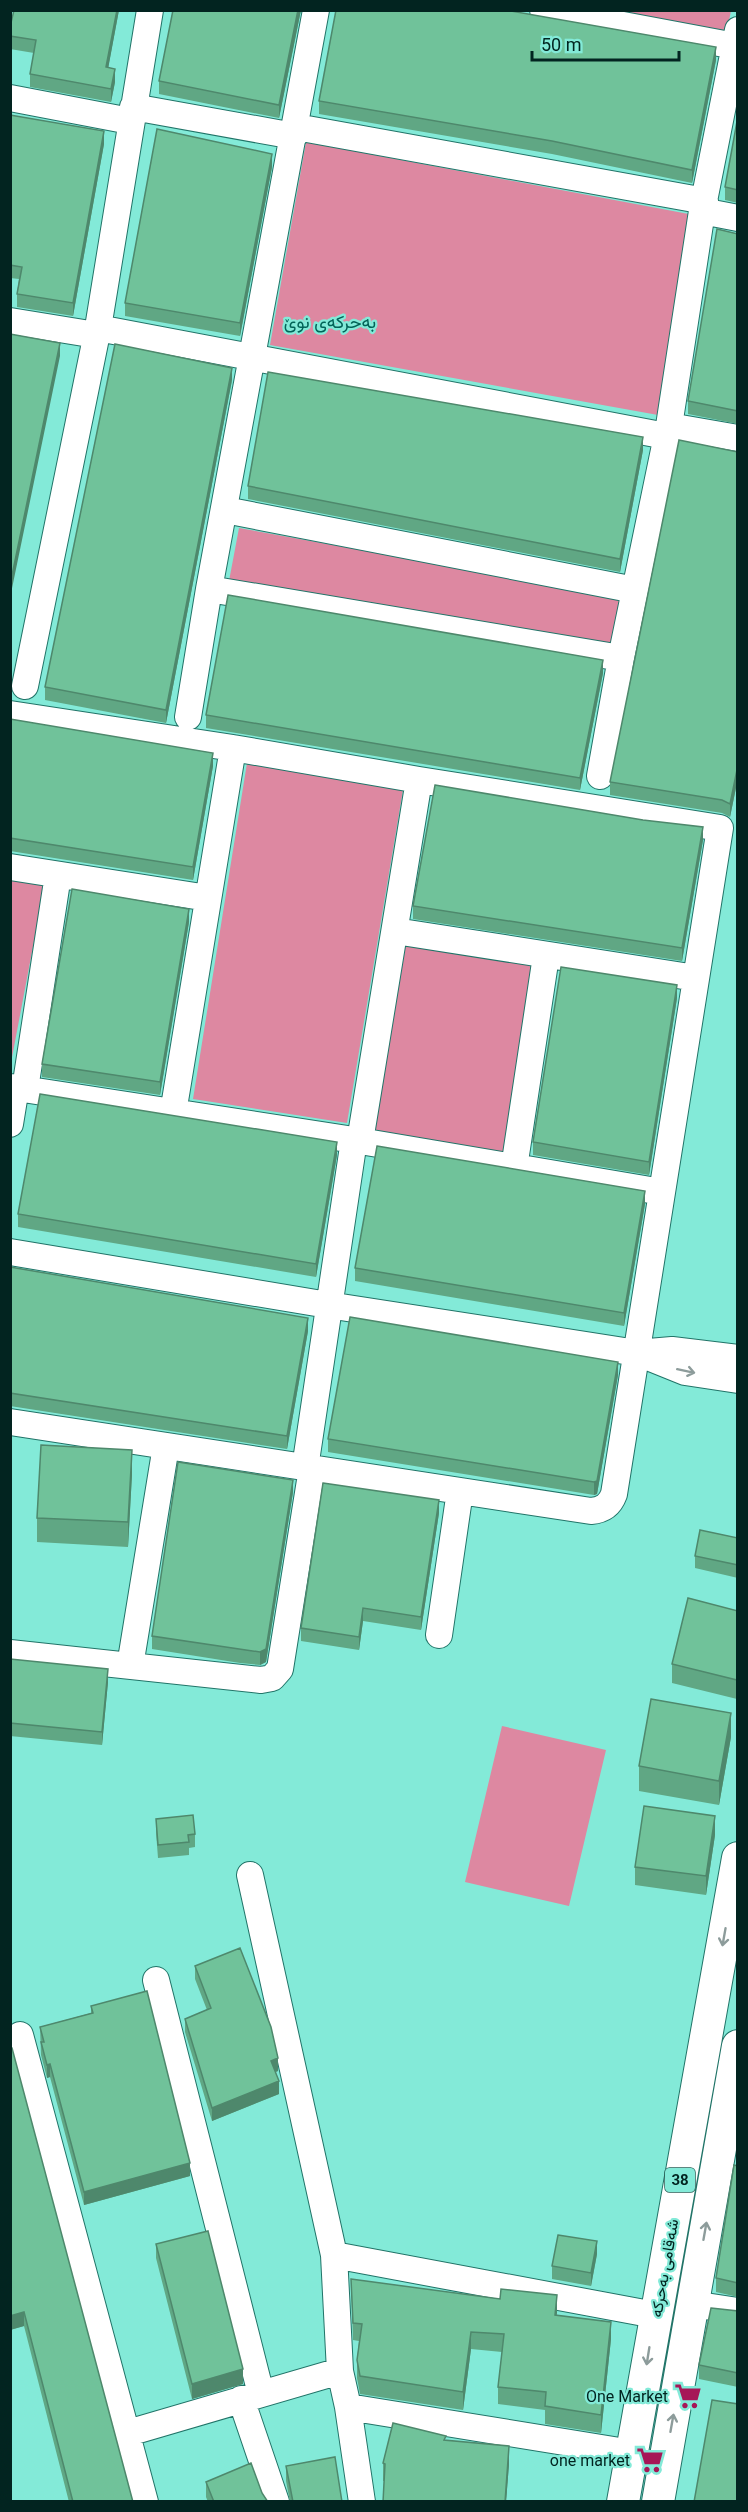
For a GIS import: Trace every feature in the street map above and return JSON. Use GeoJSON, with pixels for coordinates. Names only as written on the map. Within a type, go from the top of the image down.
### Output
{"type":"FeatureCollection","features":[{"type":"Feature","properties":{"kind":"main road","name":"شەقامی بەحرکە"},"geometry":{"type":"LineString","coordinates":[[623,2502],[738,1858]]}},
{"type":"Feature","properties":{"kind":"main road","name":"شەقامی بەحرکە"},"geometry":{"type":"LineString","coordinates":[[658,2502],[692,2304],[724,2162],[738,2046]]}},
{"type":"Feature","properties":{"kind":"main road"},"geometry":{"type":"LineString","coordinates":[[686,2150],[724,2162]]}},
{"type":"Feature","properties":{"kind":"street"},"geometry":{"type":"LineString","coordinates":[[25,686],[97,332],[131,114],[150,10]]}},
{"type":"Feature","properties":{"kind":"street"},"geometry":{"type":"LineString","coordinates":[[188,717],[209,589],[316,10]]}},
{"type":"Feature","properties":{"kind":"street"},"geometry":{"type":"LineString","coordinates":[[543,10],[736,38],[704,206],[667,431],[621,658],[600,776]]}},
{"type":"Feature","properties":{"kind":"street"},"geometry":{"type":"LineString","coordinates":[[10,98],[131,114],[295,131],[704,206],[738,218]]}},
{"type":"Feature","properties":{"kind":"street"},"geometry":{"type":"LineString","coordinates":[[10,321],[97,332],[667,431],[738,438]]}},
{"type":"Feature","properties":{"kind":"street"},"geometry":{"type":"LineString","coordinates":[[225,510],[635,590]]}},
{"type":"Feature","properties":{"kind":"street"},"geometry":{"type":"LineString","coordinates":[[209,589],[621,658]]}},
{"type":"Feature","properties":{"kind":"street"},"geometry":{"type":"LineString","coordinates":[[10,714],[720,828],[614,1494],[612,1500],[603,1508],[591,1511],[166,1446],[11,1426]]}},
{"type":"Feature","properties":{"kind":"street"},"geometry":{"type":"LineString","coordinates":[[173,1113],[233,748]]}},
{"type":"Feature","properties":{"kind":"street"},"geometry":{"type":"LineString","coordinates":[[10,1653],[261,1680],[273,1678],[280,1669],[309,1468],[328,1305],[395,931],[418,780]]}},
{"type":"Feature","properties":{"kind":"street"},"geometry":{"type":"LineString","coordinates":[[10,867],[208,898]]}},
{"type":"Feature","properties":{"kind":"street"},"geometry":{"type":"LineString","coordinates":[[10,1124],[58,875]]}},
{"type":"Feature","properties":{"kind":"street"},"geometry":{"type":"LineString","coordinates":[[395,931],[696,978]]}},
{"type":"Feature","properties":{"kind":"street"},"geometry":{"type":"LineString","coordinates":[[514,1168],[546,956]]}},
{"type":"Feature","properties":{"kind":"street"},"geometry":{"type":"LineString","coordinates":[[17,1088],[357,1140],[662,1192]]}},
{"type":"Feature","properties":{"kind":"street"},"geometry":{"type":"LineString","coordinates":[[10,1252],[637,1353],[685,1372],[738,1380]]}},
{"type":"Feature","properties":{"kind":"street"},"geometry":{"type":"LineString","coordinates":[[637,1353],[672,1350],[738,1358]]}},
{"type":"Feature","properties":{"kind":"street"},"geometry":{"type":"LineString","coordinates":[[130,1666],[166,1446]]}},
{"type":"Feature","properties":{"kind":"street"},"geometry":{"type":"LineString","coordinates":[[439,1635],[460,1491]]}},
{"type":"Feature","properties":{"kind":"street"},"geometry":{"type":"LineString","coordinates":[[250,1875],[334,2255],[340,2371],[348,2407],[362,2502]]}},
{"type":"Feature","properties":{"kind":"street"},"geometry":{"type":"LineString","coordinates":[[156,1980],[276,2502]]}},
{"type":"Feature","properties":{"kind":"street"},"geometry":{"type":"LineString","coordinates":[[20,2035],[145,2502]]}},
{"type":"Feature","properties":{"kind":"street"},"geometry":{"type":"LineString","coordinates":[[334,2255],[655,2315]]}},
{"type":"Feature","properties":{"kind":"street"},"geometry":{"type":"LineString","coordinates":[[692,2304],[738,2312]]}},
{"type":"Feature","properties":{"kind":"street"},"geometry":{"type":"LineString","coordinates":[[128,2433],[340,2371]]}},
{"type":"Feature","properties":{"kind":"street"},"geometry":{"type":"LineString","coordinates":[[348,2407],[632,2453]]}},
{"type":"Feature","properties":{"kind":"shaded area"},"geometry":{"type":"Polygon","coordinates":[[[595,11],[731,11],[726,35],[595,11]]]}},
{"type":"Feature","properties":{"kind":"shaded area"},"geometry":{"type":"Polygon","coordinates":[[[306,142],[694,215],[658,415],[270,345],[306,142]]]}},
{"type":"Feature","properties":{"kind":"shaded area"},"geometry":{"type":"Polygon","coordinates":[[[239,528],[627,598],[618,650],[229,581],[239,528]]]}},
{"type":"Feature","properties":{"kind":"shaded area"},"geometry":{"type":"Polygon","coordinates":[[[247,763],[403,790],[347,1123],[193,1099],[247,763]]]}},
{"type":"Feature","properties":{"kind":"shaded area"},"geometry":{"type":"Polygon","coordinates":[[[11,878],[45,883],[10,1068],[11,878]]]}},
{"type":"Feature","properties":{"kind":"shaded area"},"geometry":{"type":"Polygon","coordinates":[[[406,944],[535,965],[503,1155],[374,1134],[406,944]]]}},
{"type":"Feature","properties":{"kind":"shaded area"},"geometry":{"type":"Polygon","coordinates":[[[502,1726],[606,1750],[569,1906],[465,1882],[502,1726]]]}},
{"type":"Feature","properties":{"kind":"building"},"geometry":{"type":"Polygon","coordinates":[[[14,10],[117,10],[106,67],[115,69],[111,89],[30,74],[36,40],[10,36],[14,10]]]}},
{"type":"Feature","properties":{"kind":"building"},"geometry":{"type":"Polygon","coordinates":[[[173,10],[298,10],[279,105],[159,81],[173,10]]]}},
{"type":"Feature","properties":{"kind":"building"},"geometry":{"type":"Polygon","coordinates":[[[336,10],[505,10],[716,47],[692,170],[552,141],[319,101],[336,10]]]}},
{"type":"Feature","properties":{"kind":"building"},"geometry":{"type":"Polygon","coordinates":[[[10,115],[104,131],[73,303],[17,294],[22,267],[10,265],[10,115]]]}},
{"type":"Feature","properties":{"kind":"building"},"geometry":{"type":"Polygon","coordinates":[[[738,116],[738,190],[725,187],[738,116]]]}},
{"type":"Feature","properties":{"kind":"building"},"geometry":{"type":"Polygon","coordinates":[[[157,129],[272,154],[240,323],[125,303],[157,129]]]}},
{"type":"Feature","properties":{"kind":"building"},"geometry":{"type":"Polygon","coordinates":[[[717,229],[738,234],[738,411],[688,401],[717,229]]]}},
{"type":"Feature","properties":{"kind":"building"},"geometry":{"type":"Polygon","coordinates":[[[10,334],[60,343],[10,585],[10,334]]]}},
{"type":"Feature","properties":{"kind":"building"},"geometry":{"type":"Polygon","coordinates":[[[115,344],[232,368],[166,710],[45,687],[115,344]]]}},
{"type":"Feature","properties":{"kind":"building"},"geometry":{"type":"Polygon","coordinates":[[[268,372],[643,437],[620,559],[248,486],[268,372]]]}},
{"type":"Feature","properties":{"kind":"building"},"geometry":{"type":"Polygon","coordinates":[[[679,440],[738,452],[738,765],[730,804],[722,800],[610,782],[679,440]]]}},
{"type":"Feature","properties":{"kind":"building"},"geometry":{"type":"Polygon","coordinates":[[[228,595],[603,660],[580,778],[206,715],[228,595]]]}},
{"type":"Feature","properties":{"kind":"building"},"geometry":{"type":"Polygon","coordinates":[[[10,719],[213,753],[193,867],[10,838],[10,719]]]}},
{"type":"Feature","properties":{"kind":"building"},"geometry":{"type":"Polygon","coordinates":[[[435,785],[643,820],[703,827],[682,948],[413,906],[435,785]]]}},
{"type":"Feature","properties":{"kind":"building"},"geometry":{"type":"Polygon","coordinates":[[[72,889],[189,909],[160,1082],[42,1064],[72,889]]]}},
{"type":"Feature","properties":{"kind":"building"},"geometry":{"type":"Polygon","coordinates":[[[561,967],[677,985],[649,1162],[533,1142],[561,967]]]}},
{"type":"Feature","properties":{"kind":"building"},"geometry":{"type":"Polygon","coordinates":[[[40,1094],[337,1142],[316,1264],[18,1214],[40,1094]]]}},
{"type":"Feature","properties":{"kind":"building"},"geometry":{"type":"Polygon","coordinates":[[[377,1146],[645,1191],[624,1313],[355,1268],[377,1146]]]}},
{"type":"Feature","properties":{"kind":"building"},"geometry":{"type":"Polygon","coordinates":[[[10,1267],[308,1318],[287,1436],[10,1393],[10,1267]]]}},
{"type":"Feature","properties":{"kind":"building"},"geometry":{"type":"Polygon","coordinates":[[[350,1317],[618,1362],[597,1481],[328,1439],[350,1317]]]}},
{"type":"Feature","properties":{"kind":"building"},"geometry":{"type":"Polygon","coordinates":[[[41,1445],[132,1450],[128,1522],[37,1518],[41,1445]]]}},
{"type":"Feature","properties":{"kind":"building"},"geometry":{"type":"Polygon","coordinates":[[[178,1462],[293,1480],[266,1649],[260,1652],[152,1636],[178,1462]]]}},
{"type":"Feature","properties":{"kind":"building"},"geometry":{"type":"Polygon","coordinates":[[[323,1483],[439,1500],[421,1617],[363,1608],[359,1637],[301,1628],[323,1483]]]}},
{"type":"Feature","properties":{"kind":"building"},"geometry":{"type":"Polygon","coordinates":[[[700,1530],[738,1538],[738,1565],[695,1556],[700,1530]]]}},
{"type":"Feature","properties":{"kind":"building"},"geometry":{"type":"Polygon","coordinates":[[[688,1598],[738,1611],[737,1680],[672,1664],[688,1598]]]}},
{"type":"Feature","properties":{"kind":"building"},"geometry":{"type":"Polygon","coordinates":[[[10,1659],[108,1669],[102,1732],[10,1723],[10,1659]]]}},
{"type":"Feature","properties":{"kind":"building"},"geometry":{"type":"Polygon","coordinates":[[[651,1699],[731,1713],[719,1781],[639,1766],[651,1699]]]}},
{"type":"Feature","properties":{"kind":"building"},"geometry":{"type":"Polygon","coordinates":[[[644,1806],[715,1816],[706,1876],[635,1867],[644,1806]]]}},
{"type":"Feature","properties":{"kind":"building"},"geometry":{"type":"Polygon","coordinates":[[[193,1815],[195,1834],[188,1835],[189,1842],[158,1845],[156,1819],[193,1815]]]}},
{"type":"Feature","properties":{"kind":"building"},"geometry":{"type":"Polygon","coordinates":[[[240,1948],[271,2027],[278,2058],[271,2061],[279,2081],[212,2108],[185,2019],[211,2008],[195,1966],[240,1948]]]}},
{"type":"Feature","properties":{"kind":"building"},"geometry":{"type":"Polygon","coordinates":[[[147,1991],[190,2163],[84,2192],[50,2064],[47,2065],[40,2027],[93,2013],[91,2006],[147,1991]]]}},
{"type":"Feature","properties":{"kind":"building"},"geometry":{"type":"Polygon","coordinates":[[[10,2048],[12,2048],[133,2502],[73,2502],[24,2312],[10,2316],[10,2048]]]}},
{"type":"Feature","properties":{"kind":"building"},"geometry":{"type":"Polygon","coordinates":[[[734,2165],[738,2166],[738,2283],[716,2278],[734,2165]]]}},
{"type":"Feature","properties":{"kind":"building"},"geometry":{"type":"Polygon","coordinates":[[[208,2231],[243,2369],[192,2384],[156,2244],[208,2231]]]}},
{"type":"Feature","properties":{"kind":"building"},"geometry":{"type":"Polygon","coordinates":[[[558,2235],[597,2241],[591,2273],[552,2266],[558,2235]]]}},
{"type":"Feature","properties":{"kind":"building"},"geometry":{"type":"Polygon","coordinates":[[[351,2279],[500,2299],[501,2289],[557,2295],[555,2315],[611,2322],[601,2415],[545,2406],[546,2392],[498,2387],[504,2334],[471,2332],[463,2392],[360,2376],[357,2360],[362,2324],[353,2323],[351,2279]]]}},
{"type":"Feature","properties":{"kind":"building"},"geometry":{"type":"Polygon","coordinates":[[[711,2308],[738,2311],[738,2373],[699,2365],[711,2308]]]}},
{"type":"Feature","properties":{"kind":"building"},"geometry":{"type":"Polygon","coordinates":[[[712,2400],[738,2404],[738,2502],[694,2502],[712,2400]]]}},
{"type":"Feature","properties":{"kind":"building"},"geometry":{"type":"Polygon","coordinates":[[[393,2423],[446,2436],[444,2440],[509,2446],[505,2502],[383,2502],[385,2464],[383,2463],[393,2423]]]}},
{"type":"Feature","properties":{"kind":"building"},"geometry":{"type":"Polygon","coordinates":[[[335,2457],[342,2502],[293,2502],[286,2466],[335,2457]]]}},
{"type":"Feature","properties":{"kind":"building"},"geometry":{"type":"Polygon","coordinates":[[[251,2463],[262,2493],[268,2502],[214,2502],[206,2482],[251,2463]]]}},
{"type":"Feature","properties":{"kind":"place","name":"One Market"},"geometry":{"type":"Point","coordinates":[688,2396]}},
{"type":"Feature","properties":{"kind":"place","name":"one market"},"geometry":{"type":"Point","coordinates":[650,2460]}},
{"type":"Feature","properties":{"kind":"district","name":"بەحرکەی نوێ"},"geometry":{"type":"Point","coordinates":[330,322]}}]}
